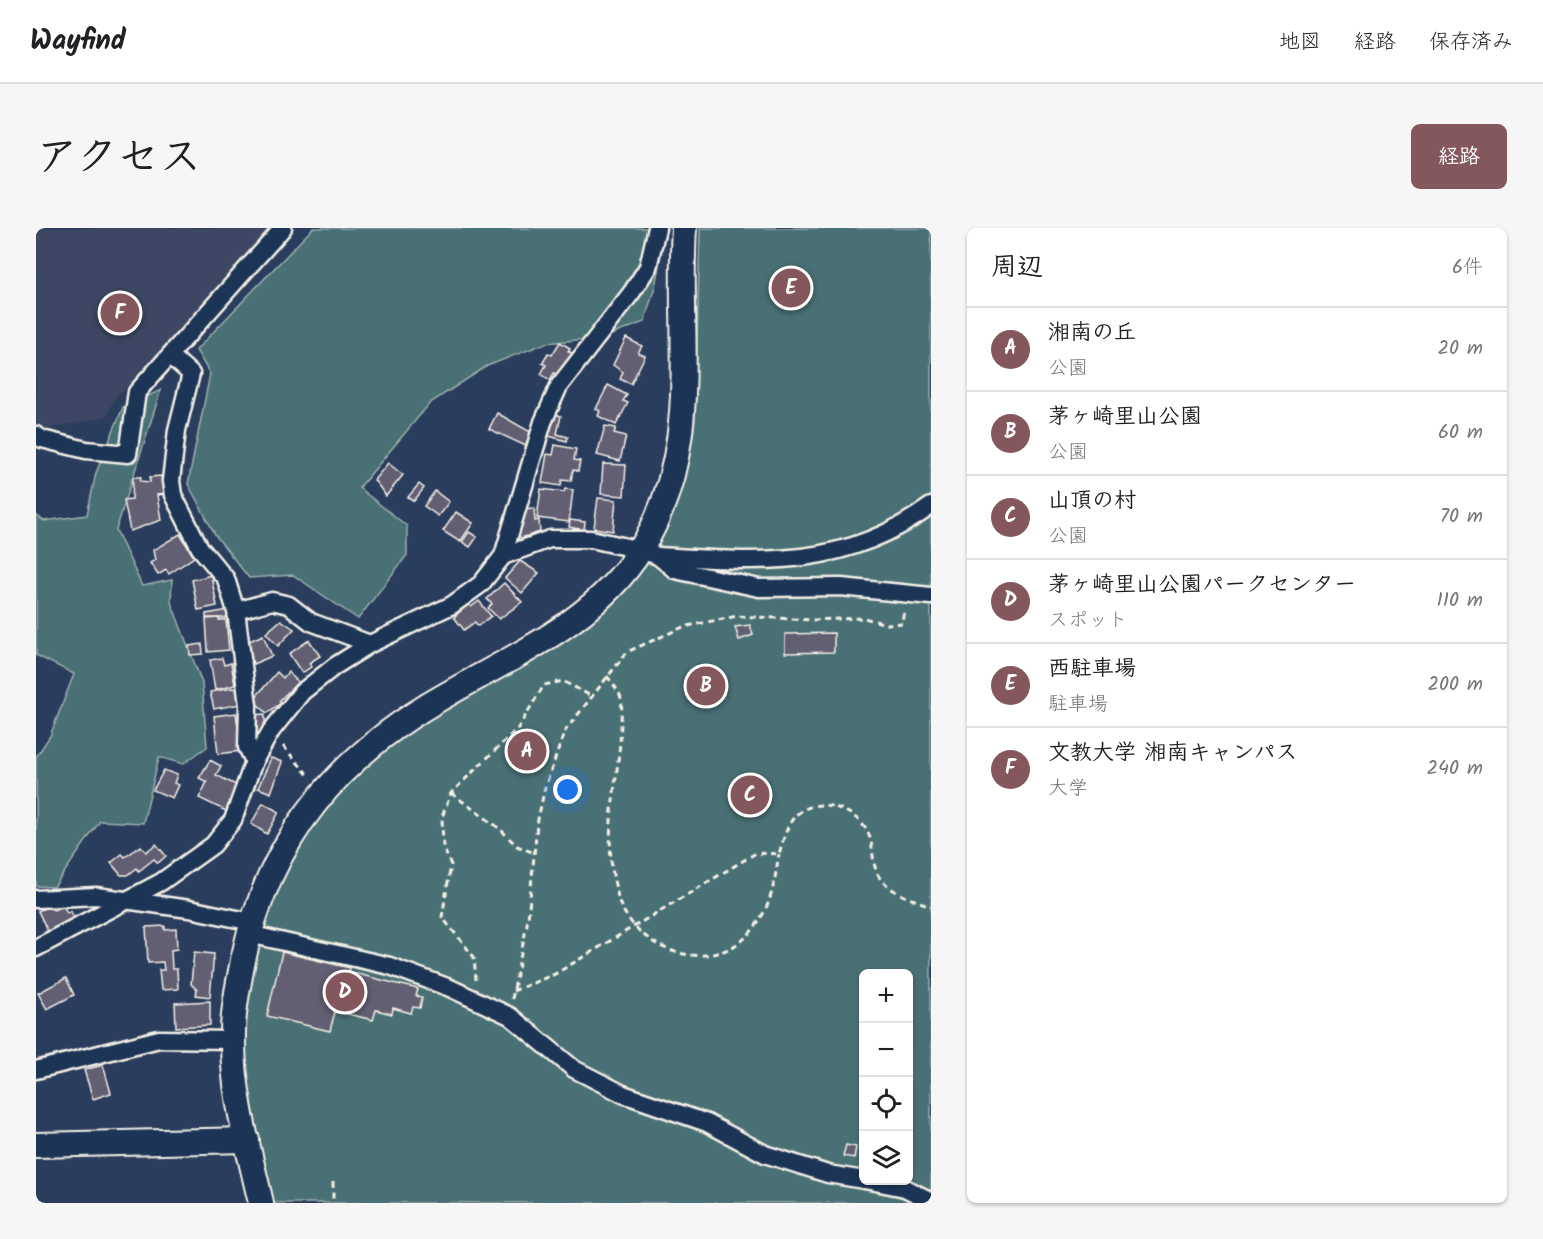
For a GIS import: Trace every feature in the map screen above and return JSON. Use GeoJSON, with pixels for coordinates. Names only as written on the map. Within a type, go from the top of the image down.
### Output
{"type":"FeatureCollection","features":[{"type":"Feature","properties":{"kind":"street"},"geometry":{"type":"LineString","coordinates":[[36,435],[42,439],[86,450],[128,454],[137,392],[284,228]]}},
{"type":"Feature","properties":{"kind":"street"},"geometry":{"type":"LineString","coordinates":[[36,948],[161,882],[213,844],[233,820],[254,760],[271,731],[302,692],[335,666],[370,644],[452,605],[481,584],[503,556],[543,422],[559,386],[632,292],[648,267],[657,228]]}},
{"type":"Feature","properties":{"kind":"street"},"geometry":{"type":"LineString","coordinates":[[261,1203],[235,1075],[232,1040],[236,996],[250,928],[263,891],[283,848],[322,792],[375,740],[412,714],[566,627],[649,553],[680,447],[684,408],[684,228]]}},
{"type":"Feature","properties":{"kind":"street"},"geometry":{"type":"LineString","coordinates":[[171,356],[191,374],[177,430],[171,481],[173,495],[200,548],[226,579],[236,611],[248,705],[247,747],[254,760]]}},
{"type":"Feature","properties":{"kind":"street"},"geometry":{"type":"LineString","coordinates":[[503,556],[550,539],[591,539],[649,553],[763,562],[804,558],[868,542],[906,524],[931,506]]}},
{"type":"Feature","properties":{"kind":"street"},"geometry":{"type":"LineString","coordinates":[[649,553],[675,570],[759,588],[841,587],[931,596]]}},
{"type":"Feature","properties":{"kind":"street"},"geometry":{"type":"LineString","coordinates":[[236,611],[272,601],[289,605],[311,622],[370,644]]}},
{"type":"Feature","properties":{"kind":"street"},"geometry":{"type":"LineString","coordinates":[[36,899],[96,896],[128,900],[250,928],[390,966],[478,1000],[510,1016],[574,1069],[623,1094],[707,1123],[765,1154],[828,1174],[859,1179]]}},
{"type":"Feature","properties":{"kind":"street"},"geometry":{"type":"LineString","coordinates":[[36,1070],[159,1039],[232,1040]]}},
{"type":"Feature","properties":{"kind":"street"},"geometry":{"type":"LineString","coordinates":[[36,1145],[247,1140]]}},
{"type":"Feature","properties":{"kind":"street"},"geometry":{"type":"LineString","coordinates":[[890,1185],[905,1188],[931,1201]]}},
{"type":"Feature","properties":{"kind":"path"},"geometry":{"type":"LineString","coordinates":[[510,1016],[528,919],[534,853],[545,787],[565,731],[627,652],[683,627],[737,616],[812,620],[864,618],[886,624],[902,623],[906,593]]}},
{"type":"Feature","properties":{"kind":"path"},"geometry":{"type":"LineString","coordinates":[[608,676],[621,696],[621,740],[611,802],[611,867],[622,909],[647,939],[682,956],[720,955],[742,940],[759,921],[772,895],[785,833],[795,816],[812,806],[836,806],[856,817],[868,832],[875,871],[884,883],[931,906]]}},
{"type":"Feature","properties":{"kind":"path"},"geometry":{"type":"LineString","coordinates":[[478,1000],[474,957],[442,917],[451,865],[443,847],[442,817],[451,793],[518,728],[544,686],[563,681],[591,696]]}},
{"type":"Feature","properties":{"kind":"path"},"geometry":{"type":"LineString","coordinates":[[271,731],[322,792]]}},
{"type":"Feature","properties":{"kind":"path"},"geometry":{"type":"LineString","coordinates":[[451,793],[499,828],[517,846],[534,853]]}},
{"type":"Feature","properties":{"kind":"path"},"geometry":{"type":"LineString","coordinates":[[513,992],[555,974],[756,853],[779,854]]}},
{"type":"Feature","properties":{"kind":"path"},"geometry":{"type":"LineString","coordinates":[[333,1182],[333,1203]]}},
{"type":"Feature","properties":{"kind":"shaded area"},"geometry":{"type":"Polygon","coordinates":[[[36,228],[293,228],[115,398],[106,417],[42,430],[36,424],[36,228]]]}},
{"type":"Feature","properties":{"kind":"green space"},"geometry":{"type":"Polygon","coordinates":[[[313,228],[666,228],[655,287],[644,322],[606,337],[546,343],[487,366],[430,403],[359,488],[407,526],[407,555],[358,619],[293,575],[249,578],[216,536],[188,484],[210,374],[196,350],[313,228]]]}},
{"type":"Feature","properties":{"kind":"green space"},"geometry":{"type":"Polygon","coordinates":[[[700,228],[931,228],[931,1203],[271,1203],[240,1044],[256,943],[297,842],[344,783],[382,748],[581,624],[673,511],[690,455],[695,421],[700,228]]]}},
{"type":"Feature","properties":{"kind":"green space"},"geometry":{"type":"Polygon","coordinates":[[[161,390],[116,530],[142,586],[172,580],[171,602],[202,683],[207,747],[183,764],[159,757],[143,823],[100,821],[54,887],[36,886],[36,757],[50,736],[74,674],[36,655],[36,515],[44,521],[87,515],[96,473],[123,407],[161,390]]]}},
{"type":"Feature","properties":{"kind":"building"},"geometry":{"type":"Polygon","coordinates":[[[626,338],[642,346],[638,353],[645,356],[631,384],[620,379],[623,372],[613,365],[626,338]]]}},
{"type":"Feature","properties":{"kind":"building"},"geometry":{"type":"Polygon","coordinates":[[[560,342],[570,348],[568,351],[572,353],[559,376],[554,373],[550,380],[541,374],[546,365],[542,363],[548,353],[552,355],[560,342]]]}},
{"type":"Feature","properties":{"kind":"building"},"geometry":{"type":"Polygon","coordinates":[[[608,385],[627,395],[623,401],[628,403],[616,425],[598,416],[600,411],[596,409],[608,385]]]}},
{"type":"Feature","properties":{"kind":"building"},"geometry":{"type":"Polygon","coordinates":[[[497,413],[534,434],[528,447],[489,429],[497,413]]]}},
{"type":"Feature","properties":{"kind":"building"},"geometry":{"type":"Polygon","coordinates":[[[553,413],[561,416],[557,434],[568,437],[567,441],[545,435],[553,413]]]}},
{"type":"Feature","properties":{"kind":"building"},"geometry":{"type":"Polygon","coordinates":[[[605,426],[616,428],[614,433],[626,436],[620,461],[597,455],[605,426]]]}},
{"type":"Feature","properties":{"kind":"building"},"geometry":{"type":"Polygon","coordinates":[[[555,445],[576,449],[574,460],[580,461],[578,471],[573,470],[571,481],[562,480],[561,486],[542,483],[547,454],[553,455],[555,445]]]}},
{"type":"Feature","properties":{"kind":"building"},"geometry":{"type":"Polygon","coordinates":[[[388,463],[403,475],[386,496],[374,480],[388,463]]]}},
{"type":"Feature","properties":{"kind":"building"},"geometry":{"type":"Polygon","coordinates":[[[603,464],[626,465],[624,496],[601,494],[603,464]]]}},
{"type":"Feature","properties":{"kind":"building"},"geometry":{"type":"Polygon","coordinates":[[[161,476],[164,494],[157,495],[161,520],[130,531],[124,500],[132,499],[133,477],[141,477],[140,481],[150,482],[150,477],[161,476]]]}},
{"type":"Feature","properties":{"kind":"building"},"geometry":{"type":"Polygon","coordinates":[[[419,484],[424,488],[414,501],[408,497],[419,484]]]}},
{"type":"Feature","properties":{"kind":"building"},"geometry":{"type":"Polygon","coordinates":[[[541,489],[564,492],[565,489],[573,490],[569,522],[537,518],[541,489]]]}},
{"type":"Feature","properties":{"kind":"building"},"geometry":{"type":"Polygon","coordinates":[[[435,491],[449,502],[438,516],[424,506],[435,491]]]}},
{"type":"Feature","properties":{"kind":"building"},"geometry":{"type":"Polygon","coordinates":[[[598,498],[616,500],[613,531],[594,528],[598,498]]]}},
{"type":"Feature","properties":{"kind":"building"},"geometry":{"type":"Polygon","coordinates":[[[534,508],[535,521],[539,520],[540,532],[521,538],[517,536],[523,509],[534,508]]]}},
{"type":"Feature","properties":{"kind":"building"},"geometry":{"type":"Polygon","coordinates":[[[456,512],[473,523],[460,542],[443,531],[456,512]]]}},
{"type":"Feature","properties":{"kind":"building"},"geometry":{"type":"Polygon","coordinates":[[[570,520],[585,522],[584,530],[569,527],[570,520]]]}},
{"type":"Feature","properties":{"kind":"building"},"geometry":{"type":"Polygon","coordinates":[[[469,532],[477,537],[470,547],[462,542],[469,532]]]}},
{"type":"Feature","properties":{"kind":"building"},"geometry":{"type":"Polygon","coordinates":[[[180,534],[194,557],[169,574],[166,570],[158,575],[150,563],[155,560],[153,550],[180,534]]]}},
{"type":"Feature","properties":{"kind":"building"},"geometry":{"type":"Polygon","coordinates":[[[520,561],[539,573],[522,593],[505,578],[520,561]]]}},
{"type":"Feature","properties":{"kind":"building"},"geometry":{"type":"Polygon","coordinates":[[[211,575],[217,606],[198,610],[192,580],[211,575]]]}},
{"type":"Feature","properties":{"kind":"building"},"geometry":{"type":"Polygon","coordinates":[[[504,583],[522,602],[499,619],[488,608],[492,604],[487,599],[504,583]]]}},
{"type":"Feature","properties":{"kind":"building"},"geometry":{"type":"Polygon","coordinates":[[[479,601],[491,616],[478,626],[475,622],[464,630],[454,617],[469,603],[471,607],[479,601]]]}},
{"type":"Feature","properties":{"kind":"building"},"geometry":{"type":"Polygon","coordinates":[[[229,610],[230,618],[206,618],[206,614],[229,610]]]}},
{"type":"Feature","properties":{"kind":"building"},"geometry":{"type":"Polygon","coordinates":[[[219,618],[219,620],[226,620],[229,650],[208,652],[206,619],[219,618]]]}},
{"type":"Feature","properties":{"kind":"building"},"geometry":{"type":"Polygon","coordinates":[[[281,620],[294,629],[278,646],[266,633],[281,620]]]}},
{"type":"Feature","properties":{"kind":"building"},"geometry":{"type":"Polygon","coordinates":[[[750,625],[753,635],[739,640],[735,627],[750,625]]]}},
{"type":"Feature","properties":{"kind":"building"},"geometry":{"type":"Polygon","coordinates":[[[834,633],[834,652],[785,653],[785,634],[834,633]]]}},
{"type":"Feature","properties":{"kind":"building"},"geometry":{"type":"Polygon","coordinates":[[[263,635],[272,656],[253,664],[245,643],[263,635]]]}},
{"type":"Feature","properties":{"kind":"building"},"geometry":{"type":"Polygon","coordinates":[[[309,640],[320,656],[309,663],[311,667],[302,673],[289,654],[309,640]]]}},
{"type":"Feature","properties":{"kind":"building"},"geometry":{"type":"Polygon","coordinates":[[[202,644],[203,654],[190,655],[189,646],[202,644]]]}},
{"type":"Feature","properties":{"kind":"building"},"geometry":{"type":"Polygon","coordinates":[[[222,658],[224,665],[231,663],[235,685],[215,690],[210,660],[222,658]]]}},
{"type":"Feature","properties":{"kind":"building"},"geometry":{"type":"Polygon","coordinates":[[[277,672],[283,678],[288,672],[298,682],[279,701],[281,703],[267,713],[253,700],[277,672]]]}},
{"type":"Feature","properties":{"kind":"building"},"geometry":{"type":"Polygon","coordinates":[[[238,689],[241,704],[214,709],[210,692],[238,689]]]}},
{"type":"Feature","properties":{"kind":"building"},"geometry":{"type":"Polygon","coordinates":[[[236,713],[241,751],[218,754],[214,716],[236,713]]]}},
{"type":"Feature","properties":{"kind":"building"},"geometry":{"type":"Polygon","coordinates":[[[265,714],[265,733],[252,733],[252,715],[265,714]]]}},
{"type":"Feature","properties":{"kind":"building"},"geometry":{"type":"Polygon","coordinates":[[[271,758],[282,762],[271,793],[258,788],[271,758]]]}},
{"type":"Feature","properties":{"kind":"building"},"geometry":{"type":"Polygon","coordinates":[[[210,760],[221,766],[216,775],[238,786],[226,811],[199,798],[207,782],[199,778],[210,760]]]}},
{"type":"Feature","properties":{"kind":"building"},"geometry":{"type":"Polygon","coordinates":[[[164,770],[177,775],[174,783],[178,785],[172,798],[153,790],[164,770]]]}},
{"type":"Feature","properties":{"kind":"building"},"geometry":{"type":"Polygon","coordinates":[[[263,803],[279,812],[267,834],[251,824],[263,803]]]}},
{"type":"Feature","properties":{"kind":"building"},"geometry":{"type":"Polygon","coordinates":[[[156,844],[166,856],[158,863],[154,859],[139,871],[137,868],[128,875],[121,875],[111,863],[122,854],[125,857],[141,846],[146,852],[156,844]]]}},
{"type":"Feature","properties":{"kind":"building"},"geometry":{"type":"Polygon","coordinates":[[[63,905],[67,913],[70,911],[75,922],[49,934],[38,911],[47,907],[54,910],[63,905]]]}},
{"type":"Feature","properties":{"kind":"building"},"geometry":{"type":"Polygon","coordinates":[[[165,926],[165,930],[176,929],[177,949],[171,950],[172,969],[177,969],[178,989],[161,990],[159,970],[164,970],[163,962],[148,963],[146,927],[165,926]]]}},
{"type":"Feature","properties":{"kind":"building"},"geometry":{"type":"Polygon","coordinates":[[[194,952],[214,954],[210,997],[196,995],[197,990],[191,984],[194,952]]]}},
{"type":"Feature","properties":{"kind":"building"},"geometry":{"type":"Polygon","coordinates":[[[282,952],[350,968],[349,972],[418,989],[416,996],[422,997],[420,1008],[413,1007],[411,1013],[393,1008],[392,1014],[376,1010],[373,1020],[335,1011],[330,1031],[267,1016],[282,952]]]}},
{"type":"Feature","properties":{"kind":"building"},"geometry":{"type":"Polygon","coordinates":[[[66,978],[74,995],[47,1009],[38,993],[66,978]]]}},
{"type":"Feature","properties":{"kind":"building"},"geometry":{"type":"Polygon","coordinates":[[[210,1001],[210,1025],[176,1027],[175,1003],[210,1001]]]}},
{"type":"Feature","properties":{"kind":"building"},"geometry":{"type":"Polygon","coordinates":[[[103,1065],[111,1093],[93,1099],[84,1070],[103,1065]]]}},
{"type":"Feature","properties":{"kind":"building"},"geometry":{"type":"Polygon","coordinates":[[[846,1145],[856,1147],[854,1158],[843,1156],[846,1145]]]}},
{"type":"Feature","properties":{"kind":"place","name":"西駐車場"},"geometry":{"type":"Point","coordinates":[791,288]}},
{"type":"Feature","properties":{"kind":"place","name":"文教大学 湘南キャンパス"},"geometry":{"type":"Point","coordinates":[120,313]}},
{"type":"Feature","properties":{"kind":"place","name":"茅ヶ崎里山公園"},"geometry":{"type":"Point","coordinates":[706,686]}},
{"type":"Feature","properties":{"kind":"place","name":"湘南の丘"},"geometry":{"type":"Point","coordinates":[527,751]}},
{"type":"Feature","properties":{"kind":"place","name":"山頂の村"},"geometry":{"type":"Point","coordinates":[750,795]}},
{"type":"Feature","properties":{"kind":"place","name":"茅ヶ崎里山公園パークセンター"},"geometry":{"type":"Point","coordinates":[345,992]}}]}
